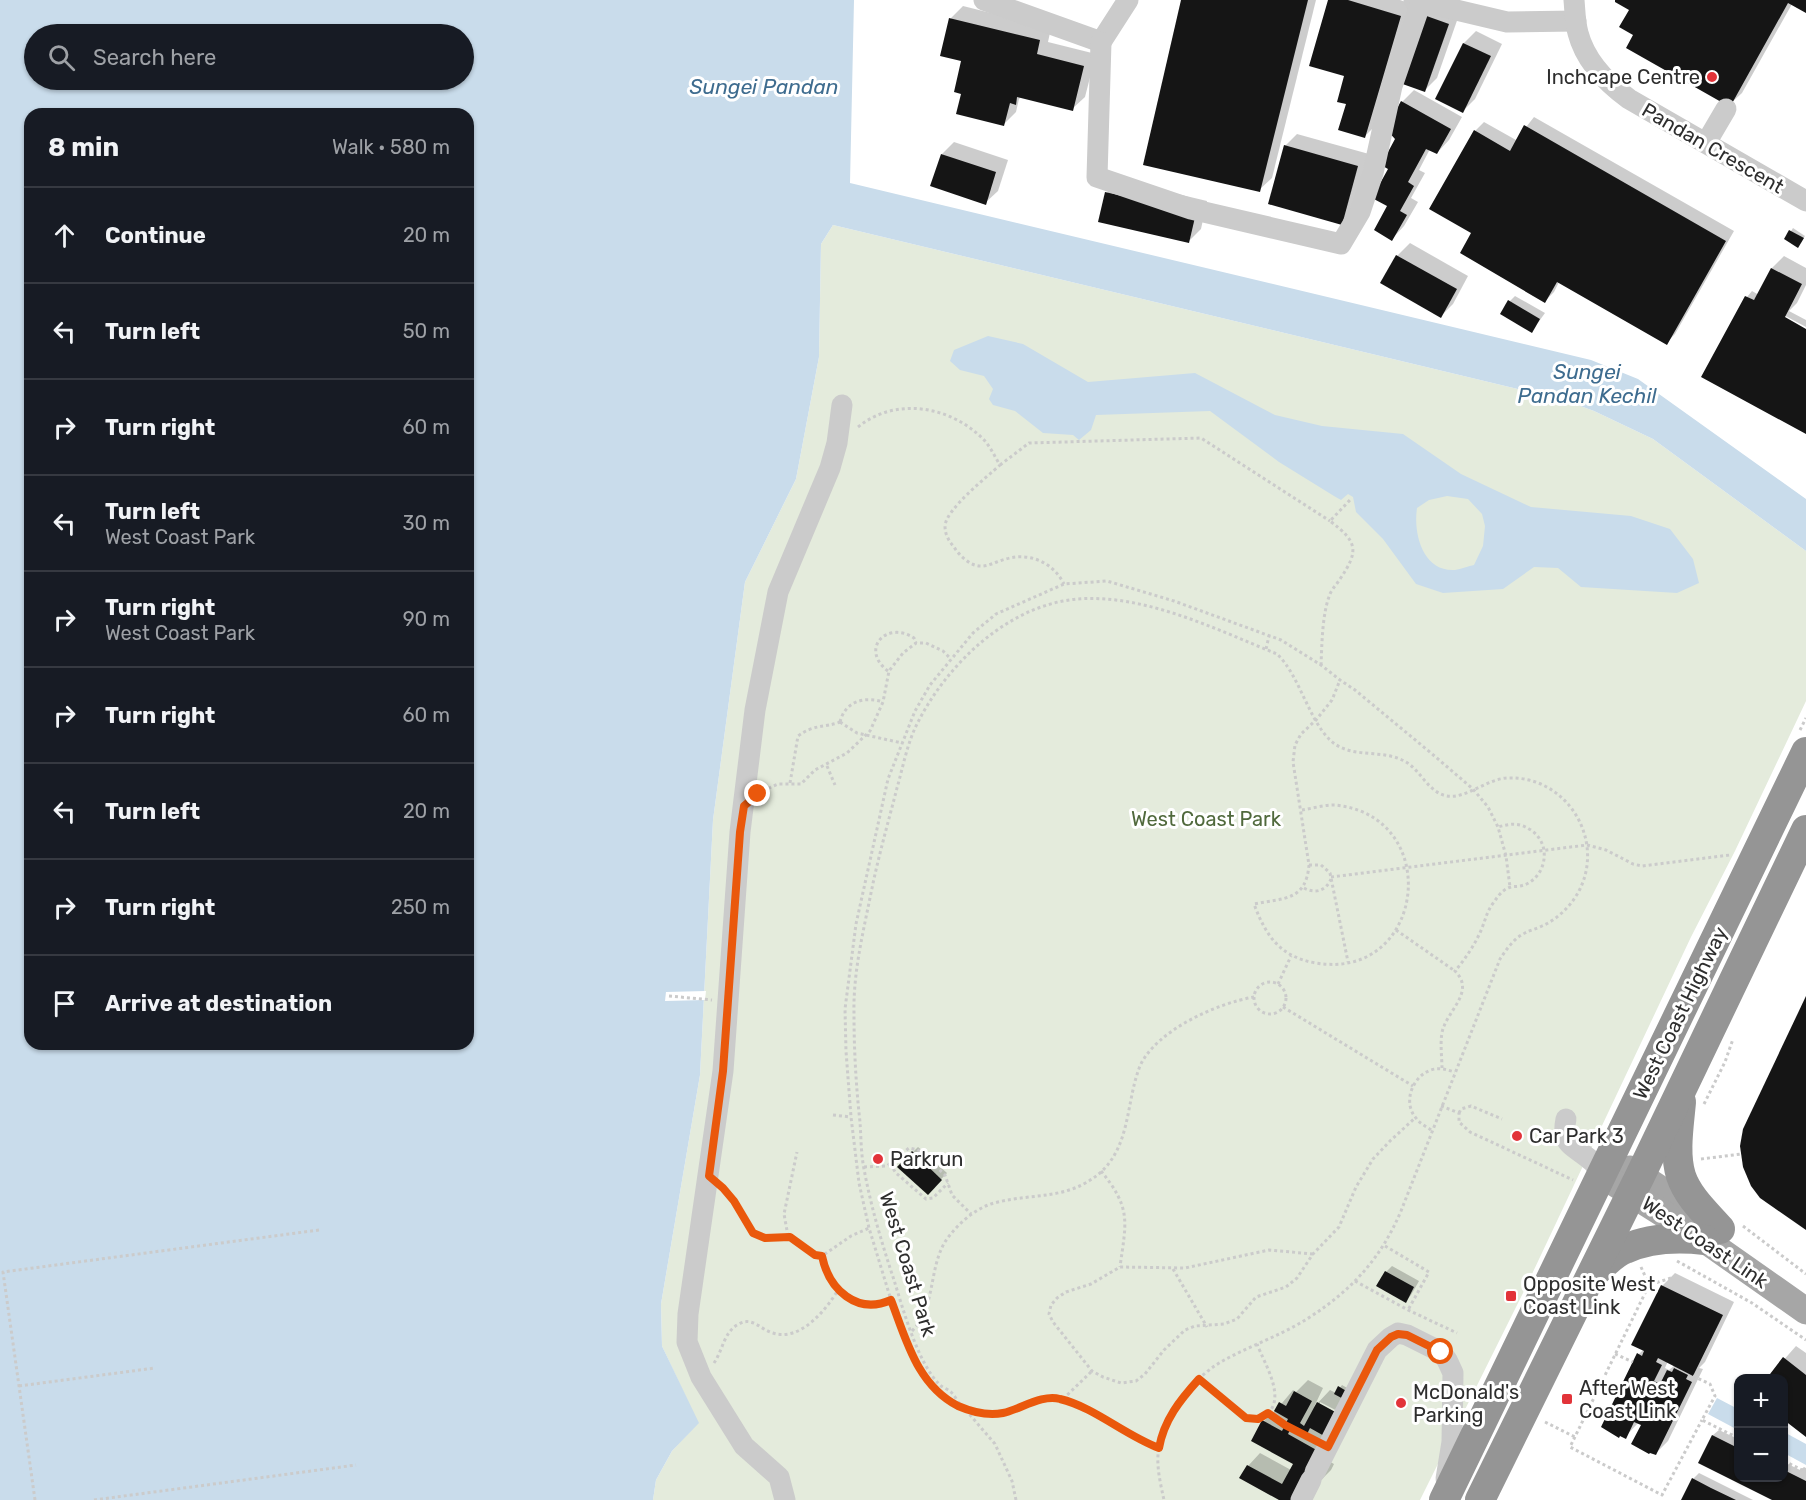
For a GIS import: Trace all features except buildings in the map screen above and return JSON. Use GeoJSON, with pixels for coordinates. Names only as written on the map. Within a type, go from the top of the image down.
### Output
{"type":"FeatureCollection","features":[{"type":"Feature","properties":{"kind":"highway","name":"West Coast Highway"},"geometry":{"type":"LineString","coordinates":[[1443,1500],[1602,1174],[1801,746]]}},
{"type":"Feature","properties":{"kind":"highway","name":"West Coast Highway"},"geometry":{"type":"LineString","coordinates":[[1480,1500],[1806,830]]}},
{"type":"Feature","properties":{"kind":"highway"},"geometry":{"type":"LineString","coordinates":[[1683,1084],[1678,1137],[1681,1176],[1695,1200],[1722,1231]]}},
{"type":"Feature","properties":{"kind":"highway"},"geometry":{"type":"LineString","coordinates":[[1588,1279],[1610,1258],[1625,1249],[1722,1231]]}},
{"type":"Feature","properties":{"kind":"main road","name":"West Coast Link"},"geometry":{"type":"LineString","coordinates":[[1602,1174],[1635,1184],[1722,1231],[1806,1292]]}},
{"type":"Feature","properties":{"kind":"main road","name":"West Coast Link"},"geometry":{"type":"LineString","coordinates":[[1722,1231],[1806,1311]]}},
{"type":"Feature","properties":{"kind":"street"},"geometry":{"type":"LineString","coordinates":[[984,0],[1101,42]]}},
{"type":"Feature","properties":{"kind":"street"},"geometry":{"type":"LineString","coordinates":[[1128,0],[1101,42],[1097,177],[1191,209],[1341,244],[1360,212],[1372,173],[1392,86],[1418,1],[1507,22],[1575,10]]}},
{"type":"Feature","properties":{"kind":"street","name":"Pandan Crescent"},"geometry":{"type":"LineString","coordinates":[[1575,10],[1578,34],[1587,53],[1613,87],[1629,99],[1806,201]]}},
{"type":"Feature","properties":{"kind":"street"},"geometry":{"type":"LineString","coordinates":[[1706,143],[1726,109]]}},
{"type":"Feature","properties":{"kind":"street"},"geometry":{"type":"LineString","coordinates":[[785,1500],[779,1477],[744,1446],[701,1377],[687,1342],[688,1314],[723,1071],[740,832],[754,710],[778,592],[830,468],[837,443],[842,405]]}},
{"type":"Feature","properties":{"kind":"street"},"geometry":{"type":"LineString","coordinates":[[1566,1119],[1565,1137],[1569,1143],[1587,1154],[1602,1174]]}},
{"type":"Feature","properties":{"kind":"street"},"geometry":{"type":"LineString","coordinates":[[1301,1500],[1377,1350],[1398,1334],[1407,1335],[1441,1352],[1453,1373],[1452,1442],[1443,1500]]}},
{"type":"Feature","properties":{"kind":"path"},"geometry":{"type":"LineString","coordinates":[[864,422],[886,411],[910,407],[935,410],[965,424],[986,442],[1000,465]]}},
{"type":"Feature","properties":{"kind":"path"},"geometry":{"type":"LineString","coordinates":[[1064,584],[1054,568],[1033,558],[1019,556],[986,566],[972,564],[956,551],[949,540],[945,528],[948,517],[1000,465],[1029,443],[1201,438],[1330,521],[1350,538],[1354,551],[1350,564],[1330,594],[1323,631],[1322,665]]}},
{"type":"Feature","properties":{"kind":"path"},"geometry":{"type":"LineString","coordinates":[[1330,521],[1350,500]]}},
{"type":"Feature","properties":{"kind":"path"},"geometry":{"type":"LineString","coordinates":[[1159,1448],[1145,1443],[1062,1399],[1045,1400],[996,1414],[980,1413],[964,1408],[941,1395],[922,1372],[912,1355],[891,1300],[869,1228],[859,1183],[851,1117],[845,1009],[856,924],[888,779],[920,702],[930,685],[973,633],[996,615],[1064,584],[1107,581],[1174,601],[1281,640],[1322,665],[1375,705],[1473,789],[1488,807],[1498,827],[1506,856],[1510,887]]}},
{"type":"Feature","properties":{"kind":"path","name":"West Coast Park"},"geometry":{"type":"LineString","coordinates":[[964,1408],[951,1393],[940,1385],[929,1370],[912,1331],[887,1258],[864,1167],[855,1073],[854,1010],[858,959],[876,864],[911,737],[924,710],[940,687],[971,653],[1001,627],[1032,610],[1092,597],[1112,599],[1161,611],[1277,654],[1287,663],[1316,720],[1329,739],[1340,747],[1400,759],[1415,768],[1439,793],[1454,796],[1497,779],[1507,778],[1525,779],[1544,785],[1561,795],[1574,811],[1587,845],[1587,866],[1572,901],[1559,916],[1523,933],[1500,959],[1401,1211],[1384,1246],[1355,1281],[1310,1317],[1227,1358],[1199,1379],[1181,1399],[1169,1417],[1159,1448],[1159,1470],[1164,1500]]}},
{"type":"Feature","properties":{"kind":"path"},"geometry":{"type":"LineString","coordinates":[[889,671],[876,659],[874,651],[879,642],[888,633],[898,631],[914,638],[916,643]]}},
{"type":"Feature","properties":{"kind":"path"},"geometry":{"type":"LineString","coordinates":[[1265,649],[1269,636]]}},
{"type":"Feature","properties":{"kind":"path"},"geometry":{"type":"LineString","coordinates":[[744,806],[768,788],[790,783],[801,784],[815,771],[847,753],[865,736],[883,702],[889,671],[898,658],[916,643],[935,646],[951,659]]}},
{"type":"Feature","properties":{"kind":"path"},"geometry":{"type":"LineString","coordinates":[[1302,810],[1332,805],[1369,815],[1398,843],[1408,868],[1408,906],[1396,930],[1389,940],[1375,952],[1357,962],[1336,965],[1320,964],[1291,956],[1268,934],[1254,904],[1295,896],[1304,888],[1309,865],[1293,762],[1295,744],[1301,734],[1332,700],[1340,680]]}},
{"type":"Feature","properties":{"kind":"path"},"geometry":{"type":"LineString","coordinates":[[840,722],[848,707],[857,701],[872,698],[883,702]]}},
{"type":"Feature","properties":{"kind":"path"},"geometry":{"type":"LineString","coordinates":[[1801,746],[1806,718]]}},
{"type":"Feature","properties":{"kind":"path"},"geometry":{"type":"LineString","coordinates":[[790,783],[798,736],[812,727],[840,722]]}},
{"type":"Feature","properties":{"kind":"path"},"geometry":{"type":"LineString","coordinates":[[840,722],[851,731],[865,736],[902,743]]}},
{"type":"Feature","properties":{"kind":"path"},"geometry":{"type":"LineString","coordinates":[[827,766],[835,785]]}},
{"type":"Feature","properties":{"kind":"path"},"geometry":{"type":"LineString","coordinates":[[1455,971],[1469,953],[1486,914],[1501,893],[1510,887],[1522,886],[1532,881],[1540,872],[1544,861],[1544,850],[1540,839],[1532,830],[1521,825],[1509,824],[1498,827]]}},
{"type":"Feature","properties":{"kind":"path"},"geometry":{"type":"LineString","coordinates":[[1331,877],[1587,845],[1606,850],[1641,866],[1730,855]]}},
{"type":"Feature","properties":{"kind":"path"},"geometry":{"type":"LineString","coordinates":[[1309,865],[1324,866],[1331,877],[1348,963]]}},
{"type":"Feature","properties":{"kind":"path"},"geometry":{"type":"LineString","coordinates":[[1304,888],[1320,891],[1328,885],[1331,877]]}},
{"type":"Feature","properties":{"kind":"path"},"geometry":{"type":"LineString","coordinates":[[1396,930],[1455,971],[1462,980],[1463,992],[1443,1027],[1442,1068]]}},
{"type":"Feature","properties":{"kind":"path"},"geometry":{"type":"LineString","coordinates":[[1278,984],[1291,956]]}},
{"type":"Feature","properties":{"kind":"path"},"geometry":{"type":"LineString","coordinates":[[1268,982],[1278,984],[1285,993],[1286,1000],[1283,1007],[1274,1013],[1267,1013],[1258,1008],[1254,998],[1255,991],[1268,982]]}},
{"type":"Feature","properties":{"kind":"path"},"geometry":{"type":"LineString","coordinates":[[669,996],[728,1001]]}},
{"type":"Feature","properties":{"kind":"path"},"geometry":{"type":"LineString","coordinates":[[912,1331],[920,1322],[926,1309],[940,1251],[945,1242],[971,1214],[998,1202],[1070,1191],[1101,1171],[1115,1155],[1141,1065],[1156,1045],[1176,1028],[1198,1015],[1238,1000],[1254,998]]}},
{"type":"Feature","properties":{"kind":"path"},"geometry":{"type":"LineString","coordinates":[[1283,1007],[1413,1086]]}},
{"type":"Feature","properties":{"kind":"path"},"geometry":{"type":"LineString","coordinates":[[1431,1130],[1415,1118],[1410,1103],[1413,1086],[1425,1073],[1442,1068],[1455,1072]]}},
{"type":"Feature","properties":{"kind":"path"},"geometry":{"type":"LineString","coordinates":[[1441,1106],[1459,1113]]}},
{"type":"Feature","properties":{"kind":"path"},"geometry":{"type":"LineString","coordinates":[[1502,1119],[1471,1106],[1461,1109],[1459,1113],[1460,1122],[1470,1132],[1602,1174]]}},
{"type":"Feature","properties":{"kind":"path"},"geometry":{"type":"LineString","coordinates":[[832,1115],[851,1117]]}},
{"type":"Feature","properties":{"kind":"path"},"geometry":{"type":"LineString","coordinates":[[1313,1254],[1269,1250],[1185,1268],[1127,1265],[1091,1284],[1066,1292],[1051,1305],[1049,1314],[1053,1323],[1092,1371],[1115,1382],[1127,1384],[1134,1382],[1145,1374],[1181,1332],[1195,1326],[1207,1327],[1237,1319],[1256,1298],[1286,1287],[1297,1278],[1313,1254],[1339,1227],[1372,1159],[1415,1118]]}},
{"type":"Feature","properties":{"kind":"path"},"geometry":{"type":"LineString","coordinates":[[864,1167],[881,1167],[890,1164],[909,1148],[918,1150],[945,1175],[952,1195],[971,1214]]}},
{"type":"Feature","properties":{"kind":"path"},"geometry":{"type":"LineString","coordinates":[[788,1236],[784,1214],[797,1152]]}},
{"type":"Feature","properties":{"kind":"path"},"geometry":{"type":"LineString","coordinates":[[1692,1160],[1741,1154]]}},
{"type":"Feature","properties":{"kind":"path"},"geometry":{"type":"LineString","coordinates":[[890,1164],[896,1173],[926,1199],[933,1198],[949,1183]]}},
{"type":"Feature","properties":{"kind":"path"},"geometry":{"type":"LineString","coordinates":[[1101,1171],[1110,1181],[1125,1210],[1126,1227],[1120,1267]]}},
{"type":"Feature","properties":{"kind":"path"},"geometry":{"type":"LineString","coordinates":[[709,1176],[734,1201],[753,1233],[765,1238],[788,1236],[798,1240],[815,1255],[822,1256],[851,1236],[869,1228]]}},
{"type":"Feature","properties":{"kind":"path"},"geometry":{"type":"LineString","coordinates":[[35,1500],[3,1272],[320,1230]]}},
{"type":"Feature","properties":{"kind":"path"},"geometry":{"type":"LineString","coordinates":[[1722,1231],[1806,1274]]}},
{"type":"Feature","properties":{"kind":"path"},"geometry":{"type":"LineString","coordinates":[[1384,1246],[1429,1272],[1408,1310]]}},
{"type":"Feature","properties":{"kind":"path"},"geometry":{"type":"LineString","coordinates":[[822,1256],[826,1270],[838,1290],[855,1301],[864,1305],[881,1305],[891,1300]]}},
{"type":"Feature","properties":{"kind":"path"},"geometry":{"type":"LineString","coordinates":[[1675,1261],[1752,1303],[1806,1340]]}},
{"type":"Feature","properties":{"kind":"path"},"geometry":{"type":"LineString","coordinates":[[1172,1268],[1207,1327]]}},
{"type":"Feature","properties":{"kind":"path"},"geometry":{"type":"LineString","coordinates":[[1643,1272],[1649,1285]]}},
{"type":"Feature","properties":{"kind":"path"},"geometry":{"type":"LineString","coordinates":[[1671,1278],[1649,1285],[1570,1447],[1662,1495],[1715,1396],[1710,1384],[1693,1376]]}},
{"type":"Feature","properties":{"kind":"path"},"geometry":{"type":"LineString","coordinates":[[1355,1281],[1456,1333]]}},
{"type":"Feature","properties":{"kind":"path"},"geometry":{"type":"LineString","coordinates":[[701,1377],[712,1367],[720,1355],[728,1334],[739,1323],[751,1322],[777,1335],[797,1331],[818,1316],[838,1290]]}},
{"type":"Feature","properties":{"kind":"path"},"geometry":{"type":"LineString","coordinates":[[1199,1379],[1246,1418],[1258,1419],[1268,1413],[1274,1405],[1275,1393],[1257,1344]]}},
{"type":"Feature","properties":{"kind":"path"},"geometry":{"type":"LineString","coordinates":[[1616,1354],[1633,1362]]}},
{"type":"Feature","properties":{"kind":"path"},"geometry":{"type":"LineString","coordinates":[[19,1386],[155,1368]]}},
{"type":"Feature","properties":{"kind":"path"},"geometry":{"type":"LineString","coordinates":[[1062,1399],[1092,1371]]}},
{"type":"Feature","properties":{"kind":"path"},"geometry":{"type":"LineString","coordinates":[[964,1408],[995,1444],[1012,1481],[1016,1500]]}},
{"type":"Feature","properties":{"kind":"path"},"geometry":{"type":"LineString","coordinates":[[1268,1413],[1285,1425],[1328,1447]]}},
{"type":"Feature","properties":{"kind":"path"},"geometry":{"type":"LineString","coordinates":[[1537,1418],[1575,1437]]}},
{"type":"Feature","properties":{"kind":"path"},"geometry":{"type":"LineString","coordinates":[[1702,1420],[1734,1436]]}},
{"type":"Feature","properties":{"kind":"path"},"geometry":{"type":"LineString","coordinates":[[1788,1463],[1806,1472]]}},
{"type":"Feature","properties":{"kind":"path"},"geometry":{"type":"LineString","coordinates":[[94,1500],[356,1465]]}},
{"type":"Feature","properties":{"kind":"green space","name":"West Coast Park"},"geometry":{"type":"Polygon","coordinates":[[[833,225],[1564,400],[1594,411],[1653,439],[1806,551],[1806,701],[1735,851],[1691,937],[1524,1291],[1420,1500],[653,1500],[656,1480],[672,1451],[698,1423],[662,1346],[661,1304],[700,1075],[713,820],[745,582],[796,479],[819,357],[821,244],[833,225]]]}},
{"type":"Feature","properties":{"kind":"water"},"geometry":{"type":"Polygon","coordinates":[[[0,0],[854,0],[850,183],[1591,360],[1638,379],[1806,499],[1806,551],[1653,439],[1594,411],[1564,400],[833,225],[821,244],[819,357],[796,479],[745,582],[713,820],[700,1075],[661,1304],[662,1346],[699,1423],[672,1451],[656,1480],[653,1500],[0,1500],[0,0]]]}},
{"type":"Feature","properties":{"kind":"water"},"geometry":{"type":"Polygon","coordinates":[[[988,336],[1023,344],[1088,382],[1195,373],[1275,415],[1322,426],[1403,434],[1461,474],[1531,507],[1631,516],[1670,529],[1693,559],[1699,583],[1677,593],[1581,587],[1558,568],[1534,567],[1503,589],[1443,593],[1416,584],[1383,539],[1356,512],[1353,497],[1348,494],[1341,500],[1334,496],[1279,462],[1210,411],[1096,415],[1091,430],[1079,440],[1073,435],[1043,433],[1015,411],[993,405],[989,399],[993,389],[984,376],[960,370],[950,361],[954,350],[988,336]],[[1447,496],[1429,500],[1417,508],[1417,529],[1422,550],[1435,565],[1444,569],[1455,570],[1474,565],[1483,546],[1485,526],[1482,514],[1468,499],[1447,496]]]}},
{"type":"Feature","properties":{"kind":"water"},"geometry":{"type":"Polygon","coordinates":[[[1717,1398],[1734,1407],[1734,1428],[1708,1414],[1717,1398]]]}},
{"type":"Feature","properties":{"kind":"water"},"geometry":{"type":"Polygon","coordinates":[[[1788,1434],[1806,1444],[1806,1465],[1788,1455],[1788,1434]]]}},
{"type":"Feature","properties":{"kind":"pier"},"geometry":{"type":"Polygon","coordinates":[[[706,991],[705,1000],[665,1001],[666,992],[706,991]]]}},
{"type":"Feature","properties":{"kind":"place","name":"Inchcape Centre"},"geometry":{"type":"Point","coordinates":[1712,77]}},
{"type":"Feature","properties":{"kind":"place","name":"Car Park 3"},"geometry":{"type":"Point","coordinates":[1517,1136]}},
{"type":"Feature","properties":{"kind":"place","name":"Parkrun"},"geometry":{"type":"Point","coordinates":[878,1159]}},
{"type":"Feature","properties":{"kind":"place","name":"Opposite West Coast Link"},"geometry":{"type":"Point","coordinates":[1511,1296]}},
{"type":"Feature","properties":{"kind":"place","name":"After West Coast Link"},"geometry":{"type":"Point","coordinates":[1567,1399]}},
{"type":"Feature","properties":{"kind":"place","name":"McDonald's Parking"},"geometry":{"type":"Point","coordinates":[1401,1403]}},
{"type":"Feature","properties":{"kind":"route"},"geometry":{"type":"LineString","coordinates":[[758,794],[744,806],[740,832],[723,1071],[709,1176],[734,1201],[753,1233],[762,1238],[790,1237],[798,1240],[815,1255],[822,1256],[834,1285],[855,1301],[872,1306],[891,1300],[917,1365],[941,1395],[964,1408],[980,1413],[996,1414],[1059,1398],[1159,1448],[1169,1417],[1199,1379],[1246,1418],[1258,1419],[1268,1413],[1285,1425],[1328,1447],[1377,1350],[1391,1337],[1398,1334],[1407,1335],[1441,1352]]}},
{"type":"Feature","properties":{"kind":"water label","name":"Sungei Pandan"},"geometry":{"type":"Point","coordinates":[764,86]}},
{"type":"Feature","properties":{"kind":"water label","name":"Sungei Pandan Kechil"},"geometry":{"type":"Point","coordinates":[1587,383]}}]}
